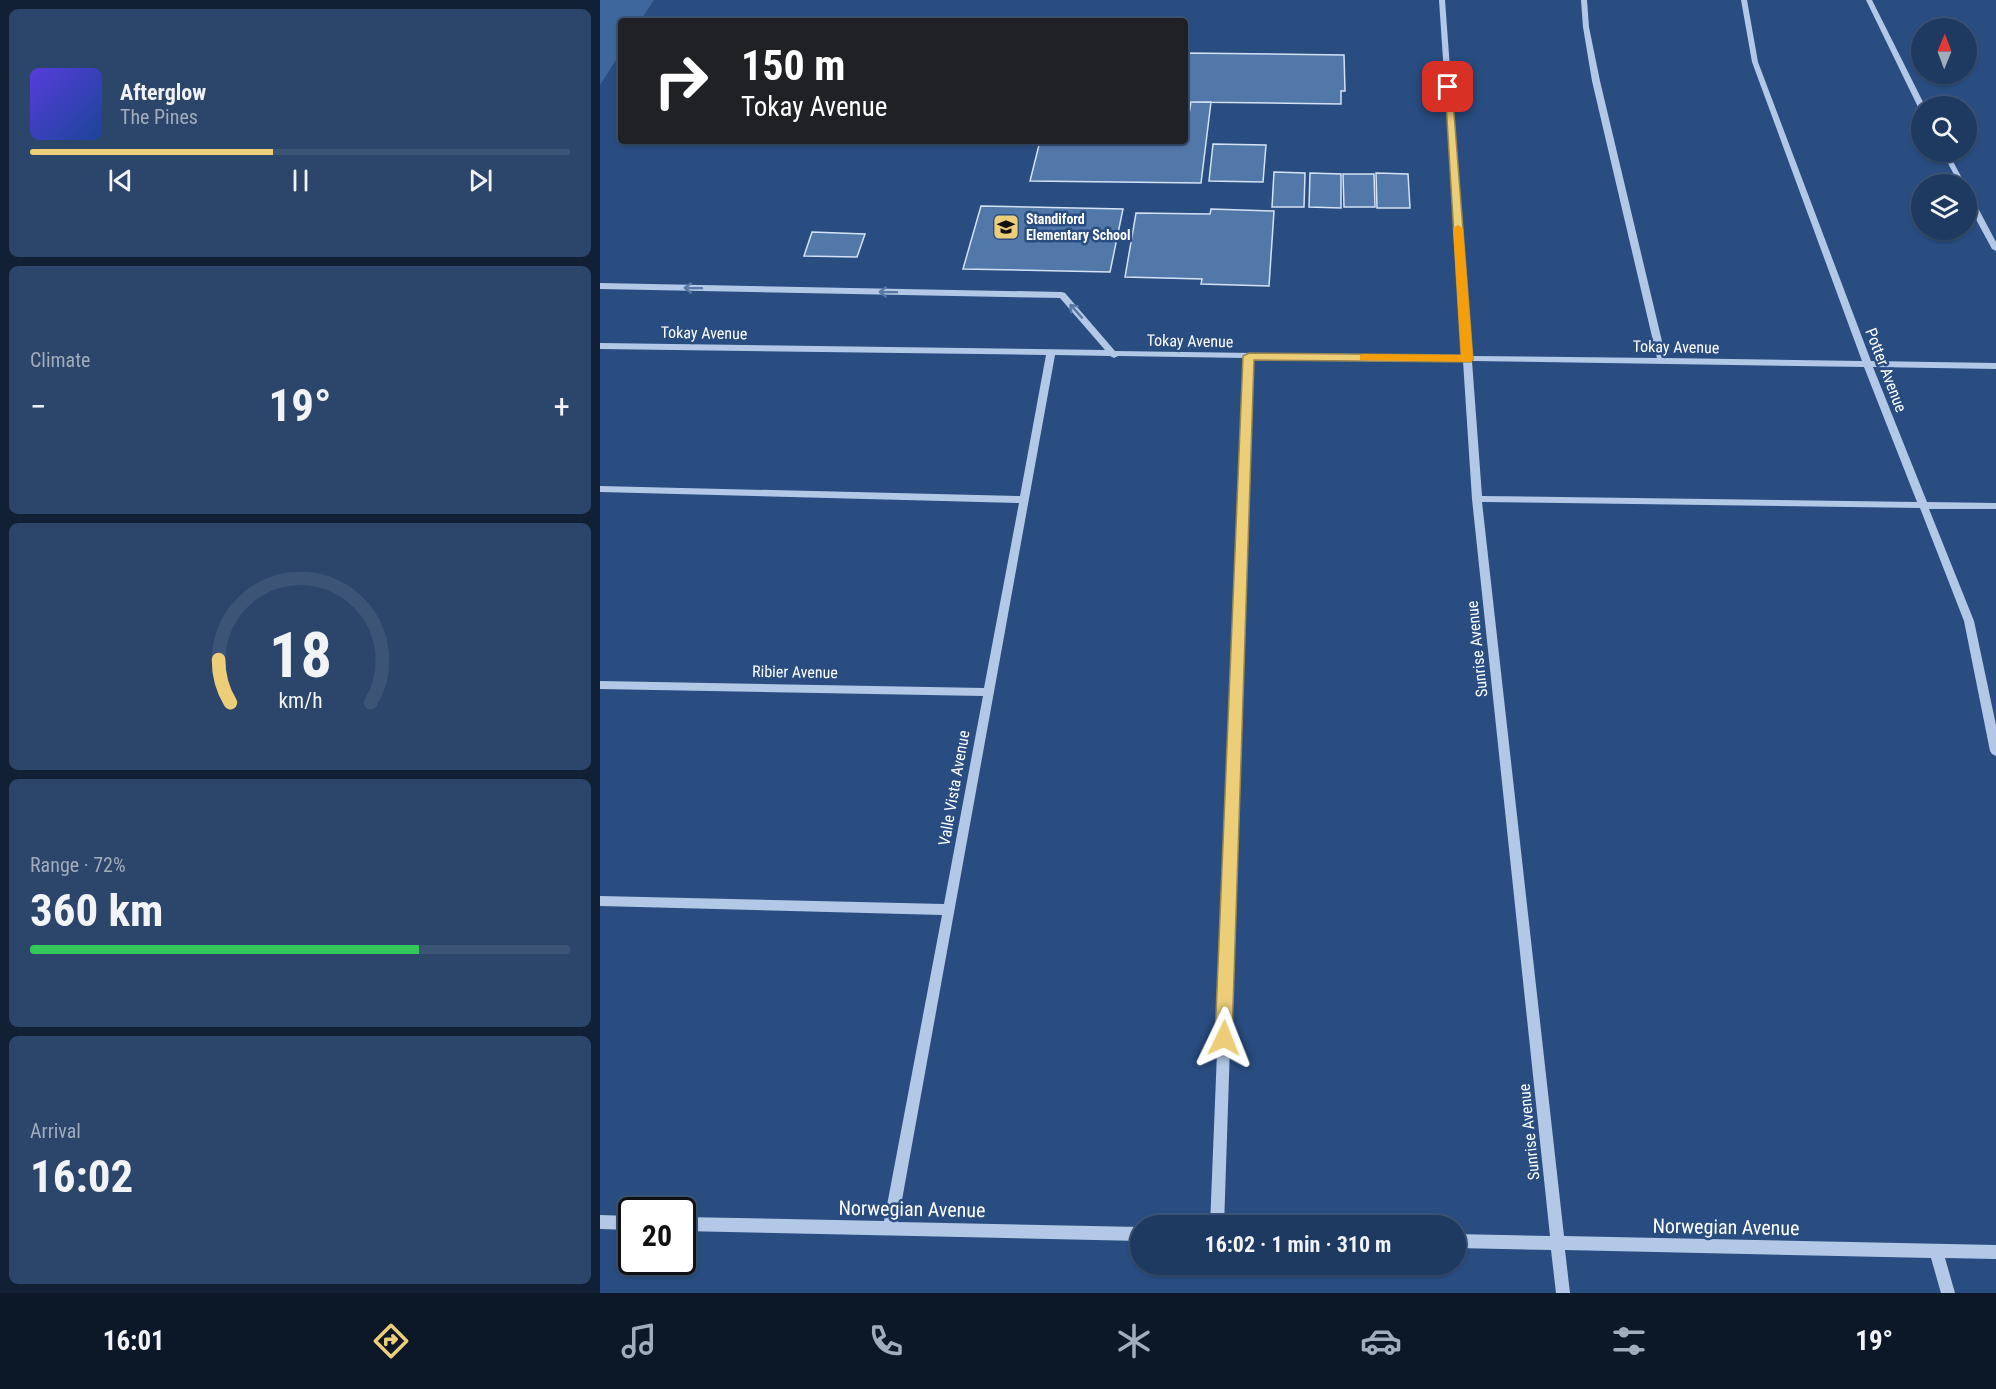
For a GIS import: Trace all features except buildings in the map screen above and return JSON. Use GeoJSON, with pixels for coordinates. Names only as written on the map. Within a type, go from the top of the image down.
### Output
{"type":"FeatureCollection","features":[{"type":"Feature","properties":{"kind":"street","name":"Sunrise Avenue"},"geometry":{"type":"LineString","coordinates":[[1442,0],[1477,499],[1563,1293]]}},
{"type":"Feature","properties":{"kind":"street"},"geometry":{"type":"LineString","coordinates":[[1584,0],[1586,27],[1596,81],[1662,362]]}},
{"type":"Feature","properties":{"kind":"street","name":"Potter Avenue"},"geometry":{"type":"LineString","coordinates":[[1744,0],[1755,62],[1868,365],[1969,621],[1996,751]]}},
{"type":"Feature","properties":{"kind":"street"},"geometry":{"type":"LineString","coordinates":[[1869,0],[1917,96]]}},
{"type":"Feature","properties":{"kind":"street"},"geometry":{"type":"LineString","coordinates":[[1977,214],[1996,249]]}},
{"type":"Feature","properties":{"kind":"street"},"geometry":{"type":"LineString","coordinates":[[600,286],[1062,295],[1114,355]]}},
{"type":"Feature","properties":{"kind":"street","name":"Tokay Avenue"},"geometry":{"type":"LineString","coordinates":[[600,346],[1996,366]]}},
{"type":"Feature","properties":{"kind":"street","name":"Valle Vista Avenue"},"geometry":{"type":"LineString","coordinates":[[890,1228],[1051,354]]}},
{"type":"Feature","properties":{"kind":"street"},"geometry":{"type":"LineString","coordinates":[[1217,1215],[1249,356]]}},
{"type":"Feature","properties":{"kind":"street"},"geometry":{"type":"LineString","coordinates":[[600,489],[1024,500]]}},
{"type":"Feature","properties":{"kind":"street"},"geometry":{"type":"LineString","coordinates":[[1477,499],[1996,506]]}},
{"type":"Feature","properties":{"kind":"street","name":"Ribier Avenue"},"geometry":{"type":"LineString","coordinates":[[600,685],[988,692]]}},
{"type":"Feature","properties":{"kind":"street"},"geometry":{"type":"LineString","coordinates":[[1984,691],[1996,691]]}},
{"type":"Feature","properties":{"kind":"street"},"geometry":{"type":"LineString","coordinates":[[600,901],[948,910]]}},
{"type":"Feature","properties":{"kind":"street"},"geometry":{"type":"LineString","coordinates":[[600,1222],[618,1223]]}},
{"type":"Feature","properties":{"kind":"street","name":"Norwegian Avenue"},"geometry":{"type":"LineString","coordinates":[[696,1224],[1130,1234]]}},
{"type":"Feature","properties":{"kind":"street","name":"Norwegian Avenue"},"geometry":{"type":"LineString","coordinates":[[1466,1241],[1996,1252]]}},
{"type":"Feature","properties":{"kind":"street"},"geometry":{"type":"LineString","coordinates":[[1936,1251],[1948,1293]]}},
{"type":"Feature","properties":{"kind":"shaded area"},"geometry":{"type":"Polygon","coordinates":[[[600,0],[654,0],[642,18],[618,18],[618,57],[600,85],[600,0]]]}},
{"type":"Feature","properties":{"kind":"slow traffic"},"geometry":{"type":"LineString","coordinates":[[1364,358],[1467,359],[1458,228]]}},
{"type":"Feature","properties":{"kind":"place","name":"Standiford Elementary School"},"geometry":{"type":"Point","coordinates":[1006,227]}},
{"type":"Feature","properties":{"kind":"route"},"geometry":{"type":"LineString","coordinates":[[1224,1038],[1249,356],[1467,359],[1448,87]]}}]}
